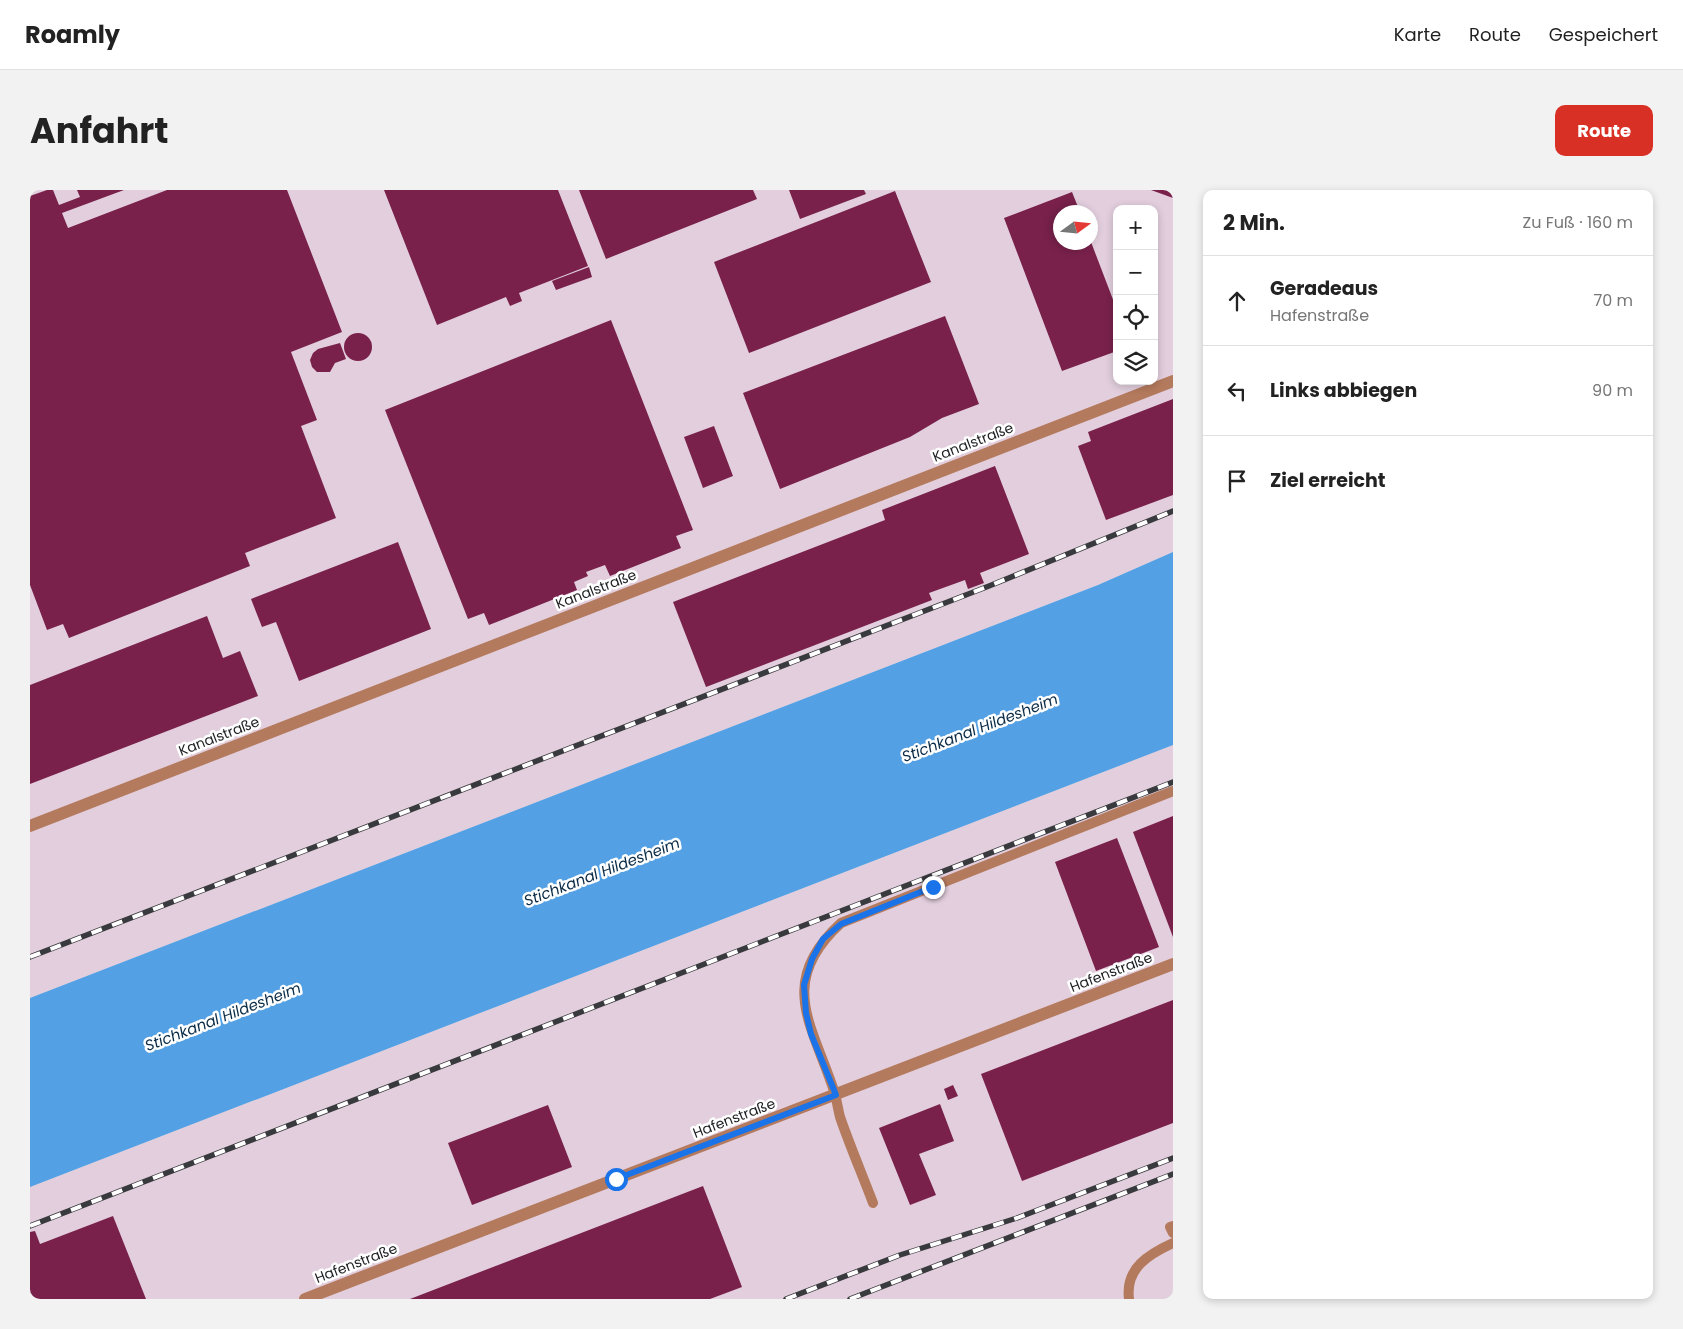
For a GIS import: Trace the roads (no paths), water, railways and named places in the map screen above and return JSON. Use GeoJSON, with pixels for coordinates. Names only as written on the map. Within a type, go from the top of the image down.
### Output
{"type":"FeatureCollection","features":[{"type":"Feature","properties":{"kind":"street","name":"Kanalstraße"},"geometry":{"type":"LineString","coordinates":[[30,826],[1173,381]]}},
{"type":"Feature","properties":{"kind":"street","name":"Hafenstraße"},"geometry":{"type":"LineString","coordinates":[[305,1299],[1173,964]]}},
{"type":"Feature","properties":{"kind":"lane"},"geometry":{"type":"LineString","coordinates":[[873,1203],[839,1115],[836,1095],[811,1034],[806,1013],[804,985],[812,959],[823,939],[841,924],[1173,791]]}},
{"type":"Feature","properties":{"kind":"lane"},"geometry":{"type":"LineString","coordinates":[[1173,1226],[1170,1227],[1173,1233]]}},
{"type":"Feature","properties":{"kind":"lane"},"geometry":{"type":"LineString","coordinates":[[1129,1299],[1131,1277],[1138,1265],[1148,1254],[1173,1243]]}},
{"type":"Feature","properties":{"kind":"water","name":"Stichkanal Hildesheim"},"geometry":{"type":"Polygon","coordinates":[[[1173,552],[1173,745],[30,1187],[30,998],[1098,585],[1173,552]]]}},
{"type":"Feature","properties":{"kind":"railway"},"geometry":{"type":"LineString","coordinates":[[30,957],[989,586],[1173,511]]}},
{"type":"Feature","properties":{"kind":"railway"},"geometry":{"type":"LineString","coordinates":[[30,1226],[1173,782]]}},
{"type":"Feature","properties":{"kind":"railway"},"geometry":{"type":"LineString","coordinates":[[786,1299],[900,1255],[1017,1218],[1173,1158]]}},
{"type":"Feature","properties":{"kind":"railway"},"geometry":{"type":"LineString","coordinates":[[850,1299],[1173,1174]]}}]}
